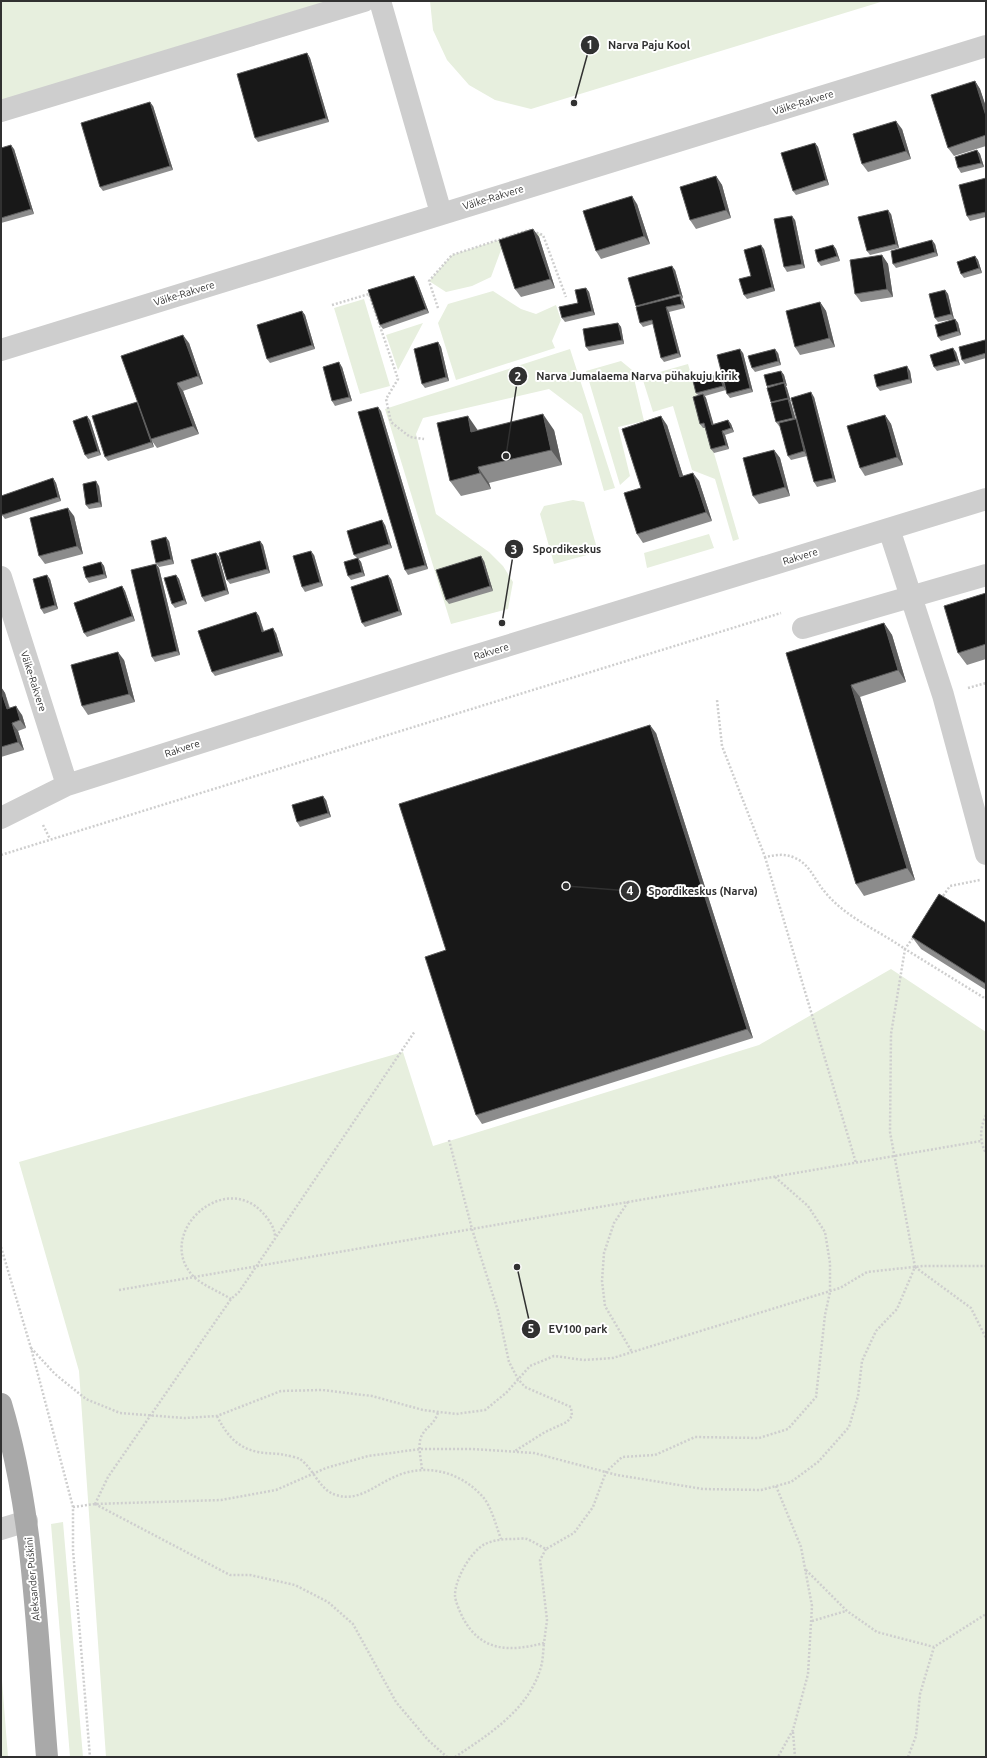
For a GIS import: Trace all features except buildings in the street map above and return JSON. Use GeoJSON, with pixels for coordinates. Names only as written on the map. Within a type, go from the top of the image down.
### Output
{"type":"FeatureCollection","features":[{"type":"Feature","properties":{"kind":"main road","name":"Aleksander Puškini"},"geometry":{"type":"LineString","coordinates":[[1,1404],[10,1434],[27,1521],[47,1757]]}},
{"type":"Feature","properties":{"kind":"street"},"geometry":{"type":"LineString","coordinates":[[1,111],[364,1]]}},
{"type":"Feature","properties":{"kind":"street"},"geometry":{"type":"LineString","coordinates":[[380,1],[441,213]]}},
{"type":"Feature","properties":{"kind":"street","name":"Väike-Rakvere"},"geometry":{"type":"LineString","coordinates":[[1,350],[986,46]]}},
{"type":"Feature","properties":{"kind":"street","name":"Rakvere"},"geometry":{"type":"LineString","coordinates":[[1,818],[67,785],[450,663],[986,499]]}},
{"type":"Feature","properties":{"kind":"street"},"geometry":{"type":"LineString","coordinates":[[889,529],[943,695],[986,854]]}},
{"type":"Feature","properties":{"kind":"street"},"geometry":{"type":"LineString","coordinates":[[803,628],[986,575]]}},
{"type":"Feature","properties":{"kind":"street","name":"Väike-Rakvere"},"geometry":{"type":"LineString","coordinates":[[1,577],[67,785]]}},
{"type":"Feature","properties":{"kind":"street"},"geometry":{"type":"LineString","coordinates":[[1,1529],[27,1521]]}},
{"type":"Feature","properties":{"kind":"path"},"geometry":{"type":"LineString","coordinates":[[438,308],[429,281],[452,255],[529,230],[543,235],[566,297]]}},
{"type":"Feature","properties":{"kind":"path"},"geometry":{"type":"LineString","coordinates":[[332,305],[368,294],[398,379],[386,399],[391,422],[410,437],[424,440]]}},
{"type":"Feature","properties":{"kind":"path"},"geometry":{"type":"LineString","coordinates":[[1,855],[784,612]]}},
{"type":"Feature","properties":{"kind":"path"},"geometry":{"type":"LineString","coordinates":[[717,700],[722,746],[765,857],[856,1163]]}},
{"type":"Feature","properties":{"kind":"path"},"geometry":{"type":"LineString","coordinates":[[765,857],[782,854],[796,858],[809,868],[825,893],[851,916],[986,1000]]}},
{"type":"Feature","properties":{"kind":"path"},"geometry":{"type":"LineString","coordinates":[[936,905],[950,886],[986,879]]}},
{"type":"Feature","properties":{"kind":"path"},"geometry":{"type":"LineString","coordinates":[[73,1508],[95,1504],[221,1500],[276,1490],[326,1468],[368,1456],[421,1449],[473,1448],[534,1453],[606,1472],[703,1489],[761,1490],[791,1482],[818,1462],[849,1427],[858,1396],[862,1361],[876,1331],[897,1309],[915,1267],[890,1132],[891,1034],[905,949],[919,930]]}},
{"type":"Feature","properties":{"kind":"path"},"geometry":{"type":"LineString","coordinates":[[95,1504],[108,1477],[231,1299],[239,1292],[415,1030]]}},
{"type":"Feature","properties":{"kind":"path"},"geometry":{"type":"LineString","coordinates":[[986,1115],[981,1128],[981,1141],[986,1153]]}},
{"type":"Feature","properties":{"kind":"path"},"geometry":{"type":"LineString","coordinates":[[449,1140],[472,1229],[498,1311],[509,1362],[518,1379],[526,1387],[571,1407],[572,1416],[567,1422],[545,1432],[515,1451]]}},
{"type":"Feature","properties":{"kind":"path"},"geometry":{"type":"LineString","coordinates":[[119,1290],[981,1141]]}},
{"type":"Feature","properties":{"kind":"path"},"geometry":{"type":"LineString","coordinates":[[455,1757],[489,1735],[524,1702],[540,1671],[547,1620],[540,1560],[546,1549],[574,1533],[593,1508],[606,1472],[622,1457],[655,1455],[695,1437],[759,1438],[788,1429],[816,1397],[825,1315],[830,1292],[830,1263],[825,1232],[808,1206],[775,1176]]}},
{"type":"Feature","properties":{"kind":"path"},"geometry":{"type":"LineString","coordinates":[[231,1299],[195,1277],[187,1265],[183,1250],[184,1234],[190,1220],[201,1208],[215,1201],[230,1199],[245,1202],[259,1209],[269,1220],[275,1238]]}},
{"type":"Feature","properties":{"kind":"path"},"geometry":{"type":"LineString","coordinates":[[628,1202],[614,1223],[604,1253],[602,1281],[605,1306],[632,1352]]}},
{"type":"Feature","properties":{"kind":"path"},"geometry":{"type":"LineString","coordinates":[[1,1247],[31,1348],[73,1508],[73,1550],[90,1757]]}},
{"type":"Feature","properties":{"kind":"path"},"geometry":{"type":"LineString","coordinates":[[31,1348],[55,1374],[86,1399],[120,1413],[184,1418],[217,1416],[281,1392],[322,1390],[372,1396],[423,1410],[456,1414],[486,1410],[506,1393],[530,1366],[554,1356],[584,1360],[613,1358],[830,1292],[840,1288],[867,1272],[915,1267],[986,1266]]}},
{"type":"Feature","properties":{"kind":"path"},"geometry":{"type":"LineString","coordinates":[[915,1267],[971,1308],[986,1338]]}},
{"type":"Feature","properties":{"kind":"path"},"geometry":{"type":"LineString","coordinates":[[422,1469],[421,1449],[419,1443],[423,1434],[431,1426],[438,1412]]}},
{"type":"Feature","properties":{"kind":"path"},"geometry":{"type":"LineString","coordinates":[[217,1416],[225,1432],[239,1446],[258,1452],[284,1454],[300,1459],[323,1487],[336,1495],[349,1496],[364,1494],[393,1477],[405,1472],[422,1469],[437,1469],[450,1473],[470,1485],[484,1498],[501,1539]]}},
{"type":"Feature","properties":{"kind":"path"},"geometry":{"type":"LineString","coordinates":[[776,1486],[801,1547],[812,1606],[808,1674],[793,1730],[778,1757]]}},
{"type":"Feature","properties":{"kind":"path"},"geometry":{"type":"LineString","coordinates":[[95,1504],[230,1574],[250,1575],[295,1586],[328,1602],[354,1624],[396,1702],[428,1740],[447,1757]]}},
{"type":"Feature","properties":{"kind":"path"},"geometry":{"type":"LineString","coordinates":[[544,1643],[528,1647],[507,1649],[484,1642],[470,1630],[461,1615],[455,1595],[461,1574],[472,1555],[484,1544],[501,1539],[526,1539],[546,1549]]}},
{"type":"Feature","properties":{"kind":"path"},"geometry":{"type":"LineString","coordinates":[[806,1570],[847,1611],[877,1632],[934,1647]]}},
{"type":"Feature","properties":{"kind":"path"},"geometry":{"type":"LineString","coordinates":[[812,1621],[847,1611]]}},
{"type":"Feature","properties":{"kind":"path"},"geometry":{"type":"LineString","coordinates":[[908,1757],[916,1736],[920,1694],[934,1647],[986,1614]]}},
{"type":"Feature","properties":{"kind":"path"},"geometry":{"type":"LineString","coordinates":[[793,1730],[795,1757]]}},
{"type":"Feature","properties":{"kind":"green space"},"geometry":{"type":"Polygon","coordinates":[[[1,1],[328,1],[1,103],[1,1]]]}},
{"type":"Feature","properties":{"kind":"green space"},"geometry":{"type":"Polygon","coordinates":[[[430,1],[884,1],[531,109],[495,100],[469,85],[447,60],[433,30],[430,1]]]}},
{"type":"Feature","properties":{"kind":"green space"},"geometry":{"type":"Polygon","coordinates":[[[529,230],[543,235],[501,250],[491,277],[472,286],[446,292],[429,281],[452,255],[529,230]]]}},
{"type":"Feature","properties":{"kind":"green space"},"geometry":{"type":"Polygon","coordinates":[[[493,291],[521,309],[536,314],[556,305],[561,320],[552,341],[555,348],[456,380],[438,323],[448,304],[493,291]]]}},
{"type":"Feature","properties":{"kind":"green space"},"geometry":{"type":"Polygon","coordinates":[[[364,299],[390,386],[360,394],[334,308],[364,299]]]}},
{"type":"Feature","properties":{"kind":"green space"},"geometry":{"type":"Polygon","coordinates":[[[423,323],[398,370],[386,335],[423,323]]]}},
{"type":"Feature","properties":{"kind":"green space"},"geometry":{"type":"Polygon","coordinates":[[[570,349],[615,488],[604,491],[582,414],[549,389],[423,418],[416,434],[436,514],[489,552],[503,566],[513,582],[508,609],[451,624],[385,409],[570,349]]]}},
{"type":"Feature","properties":{"kind":"green space"},"geometry":{"type":"Polygon","coordinates":[[[621,361],[632,370],[644,421],[618,427],[630,476],[620,485],[586,371],[621,361]]]}},
{"type":"Feature","properties":{"kind":"green space"},"geometry":{"type":"Polygon","coordinates":[[[688,364],[739,539],[733,541],[715,479],[692,470],[673,406],[653,412],[642,377],[688,364]]]}},
{"type":"Feature","properties":{"kind":"green space"},"geometry":{"type":"Polygon","coordinates":[[[573,500],[584,502],[598,552],[554,564],[540,514],[544,506],[573,500]]]}},
{"type":"Feature","properties":{"kind":"green space"},"geometry":{"type":"Polygon","coordinates":[[[709,534],[714,548],[647,568],[644,553],[709,534]]]}},
{"type":"Feature","properties":{"kind":"green space"},"geometry":{"type":"Polygon","coordinates":[[[891,969],[986,1032],[986,1757],[106,1757],[79,1371],[19,1162],[403,1052],[433,1146],[759,1045],[891,969]]]}},
{"type":"Feature","properties":{"kind":"green space"},"geometry":{"type":"Polygon","coordinates":[[[63,1522],[83,1757],[70,1757],[51,1524],[63,1522]]]}},
{"type":"Feature","properties":{"kind":"green space"},"geometry":{"type":"Polygon","coordinates":[[[1,1668],[8,1757],[1,1757],[1,1668]]]}},
{"type":"Feature","properties":{"kind":"place","name":"Narva Paju Kool"},"geometry":{"type":"Point","coordinates":[574,103]}},
{"type":"Feature","properties":{"kind":"place","name":"Narva Jumalaema Narva pühakuju kirik"},"geometry":{"type":"Point","coordinates":[506,456]}},
{"type":"Feature","properties":{"kind":"place","name":"Spordikeskus"},"geometry":{"type":"Point","coordinates":[502,623]}},
{"type":"Feature","properties":{"kind":"place","name":"Spordikeskus (Narva)"},"geometry":{"type":"Point","coordinates":[566,886]}},
{"type":"Feature","properties":{"kind":"place","name":"EV100 park"},"geometry":{"type":"Point","coordinates":[517,1267]}}]}
